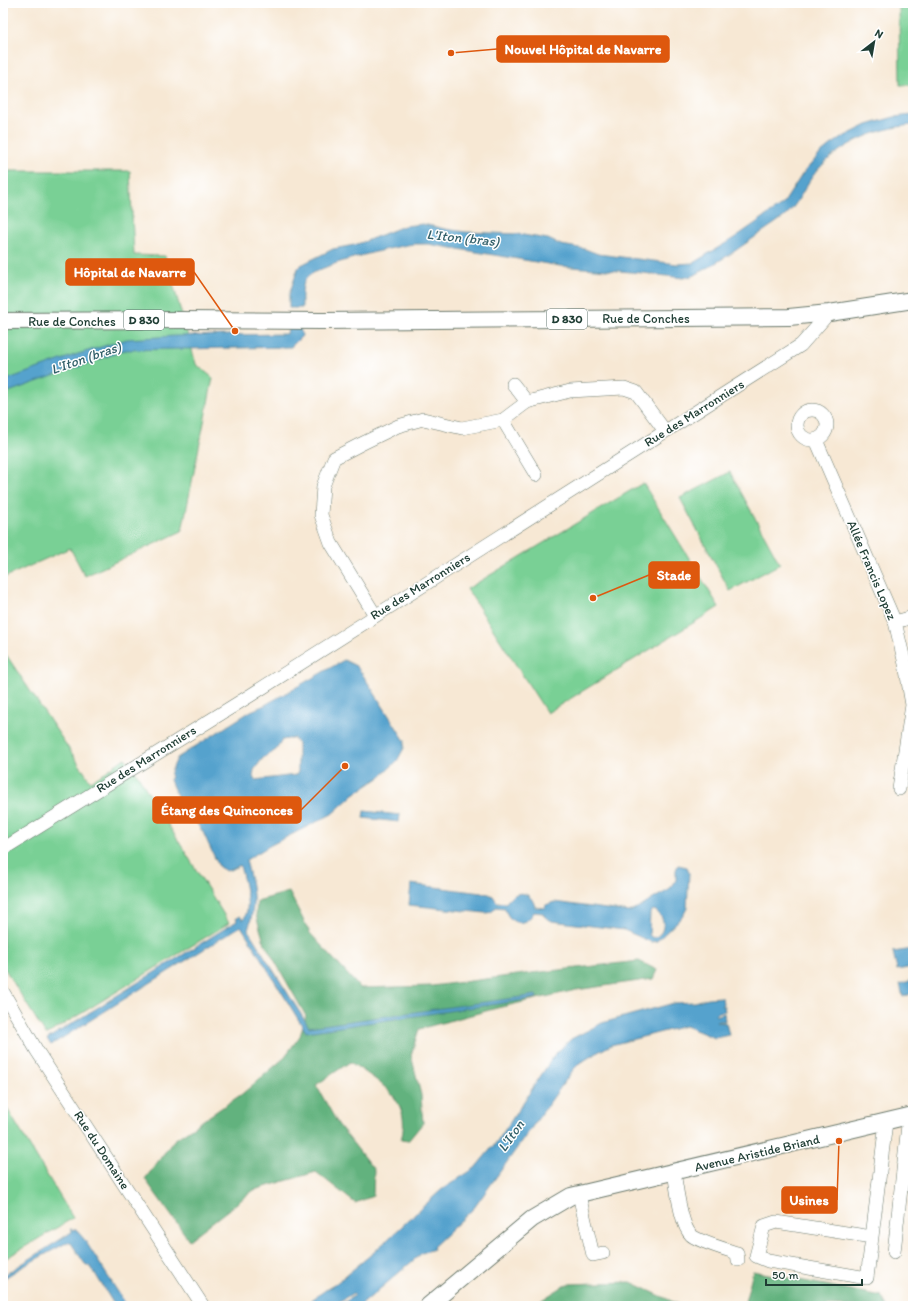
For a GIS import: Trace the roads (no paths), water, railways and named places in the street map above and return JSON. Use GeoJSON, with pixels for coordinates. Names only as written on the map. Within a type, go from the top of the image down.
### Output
{"type":"FeatureCollection","features":[{"type":"Feature","properties":{"kind":"main road","name":"Rue de Conches"},"geometry":{"type":"LineString","coordinates":[[3,322],[789,317],[829,313],[913,300]]}},
{"type":"Feature","properties":{"kind":"main road","name":"Avenue Aristide Briand"},"geometry":{"type":"LineString","coordinates":[[428,1306],[532,1219],[571,1196],[911,1115]]}},
{"type":"Feature","properties":{"kind":"street","name":"Rue des Marronniers"},"geometry":{"type":"LineString","coordinates":[[3,849],[251,695],[801,345],[829,313]]}},
{"type":"Feature","properties":{"kind":"street"},"geometry":{"type":"LineString","coordinates":[[513,384],[527,402]]}},
{"type":"Feature","properties":{"kind":"street"},"geometry":{"type":"LineString","coordinates":[[375,615],[331,543],[321,515],[323,486],[334,458],[398,426],[423,419],[462,428],[503,420],[527,402],[570,391],[624,388],[636,392],[665,431]]}},
{"type":"Feature","properties":{"kind":"street"},"geometry":{"type":"LineString","coordinates":[[503,420],[536,475]]}},
{"type":"Feature","properties":{"kind":"street","name":"Allée Francis Lopez"},"geometry":{"type":"LineString","coordinates":[[816,440],[895,622],[913,705],[900,789]]}},
{"type":"Feature","properties":{"kind":"street"},"geometry":{"type":"LineString","coordinates":[[895,622],[913,617]]}},
{"type":"Feature","properties":{"kind":"street","name":"Rue du Domaine"},"geometry":{"type":"LineString","coordinates":[[3,992],[37,1050],[204,1306]]}},
{"type":"Feature","properties":{"kind":"street","name":"Avenue Aristide Briand"},"geometry":{"type":"LineString","coordinates":[[894,1252],[911,1115]]}},
{"type":"Feature","properties":{"kind":"street"},"geometry":{"type":"LineString","coordinates":[[872,1237],[776,1222],[764,1226],[756,1256],[768,1261],[867,1278],[872,1237],[886,1122]]}},
{"type":"Feature","properties":{"kind":"street"},"geometry":{"type":"LineString","coordinates":[[674,1172],[685,1227],[691,1236],[737,1254],[738,1260]]}},
{"type":"Feature","properties":{"kind":"street"},"geometry":{"type":"LineString","coordinates":[[579,1195],[593,1255],[603,1253]]}},
{"type":"Feature","properties":{"kind":"water","name":"L'Iton (bras)"},"geometry":{"type":"Polygon","coordinates":[[[913,115],[913,125],[884,130],[870,135],[857,140],[832,156],[812,177],[789,213],[729,255],[695,275],[683,278],[560,266],[428,244],[413,244],[338,263],[311,274],[305,280],[303,286],[302,308],[289,308],[289,295],[298,268],[301,265],[333,249],[354,245],[404,226],[423,224],[466,232],[517,234],[548,239],[561,245],[585,249],[598,254],[677,264],[693,263],[734,238],[783,204],[803,173],[820,154],[832,144],[867,125],[894,117],[913,115]]]}},
{"type":"Feature","properties":{"kind":"water","name":"L'Iton (bras)"},"geometry":{"type":"Polygon","coordinates":[[[288,327],[300,327],[302,336],[291,347],[125,350],[3,394],[3,381],[75,355],[127,339],[175,336],[287,334],[288,327]]]}},
{"type":"Feature","properties":{"kind":"water"},"geometry":{"type":"Polygon","coordinates":[[[344,660],[356,666],[361,672],[405,741],[404,748],[397,761],[380,777],[354,794],[332,814],[271,845],[246,860],[253,895],[251,920],[248,930],[309,1027],[536,995],[537,998],[306,1032],[241,926],[51,1045],[47,1039],[237,921],[236,918],[240,916],[243,920],[246,915],[247,901],[240,865],[226,871],[219,867],[203,832],[176,794],[170,780],[171,772],[177,758],[251,711],[265,705],[344,660]],[[294,738],[282,740],[276,750],[263,758],[254,770],[253,777],[255,780],[296,775],[298,772],[298,744],[294,738]]]}},
{"type":"Feature","properties":{"kind":"water"},"geometry":{"type":"Polygon","coordinates":[[[364,811],[400,815],[399,822],[363,818],[364,811]]]}},
{"type":"Feature","properties":{"kind":"water"},"geometry":{"type":"Polygon","coordinates":[[[678,865],[687,867],[689,873],[687,908],[683,916],[657,941],[651,942],[624,930],[552,921],[545,917],[543,913],[534,912],[527,920],[518,922],[510,918],[505,908],[496,907],[492,912],[485,913],[409,905],[411,884],[489,894],[493,896],[497,902],[506,903],[514,895],[522,893],[530,897],[535,907],[544,908],[546,905],[554,902],[629,912],[639,908],[669,890],[676,880],[676,870],[678,865]],[[654,910],[650,913],[649,935],[653,938],[658,936],[663,929],[663,920],[654,910]]]}},
{"type":"Feature","properties":{"kind":"water"},"geometry":{"type":"Polygon","coordinates":[[[913,949],[913,967],[897,970],[893,952],[913,949]]]}},
{"type":"Feature","properties":{"kind":"water"},"geometry":{"type":"Polygon","coordinates":[[[913,980],[913,993],[903,997],[900,984],[913,980]]]}},
{"type":"Feature","properties":{"kind":"water","name":"L'Iton"},"geometry":{"type":"Polygon","coordinates":[[[722,997],[723,1004],[721,1006],[724,1006],[725,1011],[719,1012],[716,1016],[724,1013],[725,1021],[716,1021],[726,1023],[729,1035],[715,1038],[685,1026],[611,1045],[580,1063],[573,1070],[474,1208],[433,1247],[434,1249],[422,1253],[360,1306],[339,1306],[355,1295],[353,1293],[332,1306],[303,1306],[334,1285],[373,1253],[441,1190],[475,1168],[499,1139],[555,1054],[571,1039],[602,1023],[674,1003],[694,1002],[708,998],[722,997]]]}},
{"type":"Feature","properties":{"kind":"water"},"geometry":{"type":"Polygon","coordinates":[[[70,1229],[76,1230],[84,1239],[127,1306],[115,1306],[91,1267],[85,1264],[71,1243],[68,1242],[3,1279],[3,1276],[72,1232],[70,1229]]]}},
{"type":"Feature","properties":{"kind":"place","name":"Nouvel Hôpital de Navarre"},"geometry":{"type":"Point","coordinates":[451,53]}},
{"type":"Feature","properties":{"kind":"place","name":"Hôpital de Navarre"},"geometry":{"type":"Point","coordinates":[235,331]}},
{"type":"Feature","properties":{"kind":"place","name":"Stade"},"geometry":{"type":"Point","coordinates":[593,598]}},
{"type":"Feature","properties":{"kind":"place","name":"Étang des Quinconces"},"geometry":{"type":"Point","coordinates":[345,766]}},
{"type":"Feature","properties":{"kind":"place","name":"Usines"},"geometry":{"type":"Point","coordinates":[839,1141]}}]}
